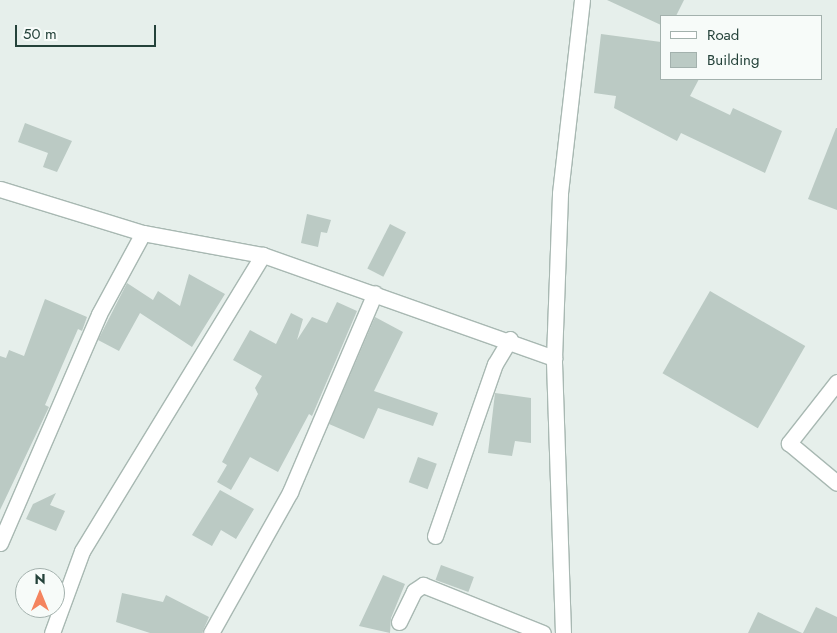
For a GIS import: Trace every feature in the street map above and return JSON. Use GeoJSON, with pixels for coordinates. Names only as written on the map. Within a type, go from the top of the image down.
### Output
{"type":"FeatureCollection","features":[{"type":"Feature","properties":{"kind":"street"},"geometry":{"type":"LineString","coordinates":[[563,633],[554,358],[560,193],[582,0]]}},
{"type":"Feature","properties":{"kind":"street"},"geometry":{"type":"LineString","coordinates":[[0,188],[143,233],[263,255],[510,340],[554,358]]}},
{"type":"Feature","properties":{"kind":"street"},"geometry":{"type":"LineString","coordinates":[[0,542],[99,314],[143,233]]}},
{"type":"Feature","properties":{"kind":"street"},"geometry":{"type":"LineString","coordinates":[[52,633],[82,551],[263,255]]}},
{"type":"Feature","properties":{"kind":"street"},"geometry":{"type":"LineString","coordinates":[[211,633],[290,492],[375,293]]}},
{"type":"Feature","properties":{"kind":"street"},"geometry":{"type":"LineString","coordinates":[[435,536],[495,364],[510,340]]}},
{"type":"Feature","properties":{"kind":"street"},"geometry":{"type":"LineString","coordinates":[[837,382],[789,443],[837,483]]}},
{"type":"Feature","properties":{"kind":"street"},"geometry":{"type":"LineString","coordinates":[[399,622],[414,591],[423,585],[542,633]]}},
{"type":"Feature","properties":{"kind":"building"},"geometry":{"type":"Polygon","coordinates":[[[607,0],[684,0],[676,15],[660,15],[660,25],[607,0]]]}},
{"type":"Feature","properties":{"kind":"building"},"geometry":{"type":"Polygon","coordinates":[[[601,34],[660,42],[660,80],[698,80],[690,96],[730,115],[733,108],[782,131],[765,173],[681,133],[677,141],[614,108],[616,96],[594,93],[601,34]]]}},
{"type":"Feature","properties":{"kind":"building"},"geometry":{"type":"Polygon","coordinates":[[[25,123],[72,141],[57,172],[43,167],[48,153],[18,142],[25,123]]]}},
{"type":"Feature","properties":{"kind":"building"},"geometry":{"type":"Polygon","coordinates":[[[837,128],[837,210],[808,199],[837,128]]]}},
{"type":"Feature","properties":{"kind":"building"},"geometry":{"type":"Polygon","coordinates":[[[307,214],[331,220],[327,233],[321,232],[318,247],[301,243],[307,214]]]}},
{"type":"Feature","properties":{"kind":"building"},"geometry":{"type":"Polygon","coordinates":[[[390,224],[406,232],[383,277],[367,269],[390,224]]]}},
{"type":"Feature","properties":{"kind":"building"},"geometry":{"type":"Polygon","coordinates":[[[189,274],[225,294],[192,347],[140,313],[119,351],[98,340],[127,283],[153,300],[158,291],[180,306],[189,274]]]}},
{"type":"Feature","properties":{"kind":"building"},"geometry":{"type":"Polygon","coordinates":[[[710,291],[805,346],[758,428],[662,373],[710,291]]]}},
{"type":"Feature","properties":{"kind":"building"},"geometry":{"type":"Polygon","coordinates":[[[45,299],[87,317],[82,331],[78,329],[45,405],[49,407],[0,510],[0,356],[6,358],[9,350],[24,356],[45,299]]]}},
{"type":"Feature","properties":{"kind":"building"},"geometry":{"type":"Polygon","coordinates":[[[337,302],[357,311],[312,416],[309,414],[278,472],[250,457],[231,490],[217,482],[227,465],[222,462],[258,394],[255,388],[262,376],[233,360],[250,330],[276,344],[291,313],[303,319],[297,340],[312,317],[327,323],[337,302]]]}},
{"type":"Feature","properties":{"kind":"building"},"geometry":{"type":"Polygon","coordinates":[[[375,317],[403,332],[374,391],[438,413],[433,426],[378,408],[364,439],[329,424],[375,317]]]}},
{"type":"Feature","properties":{"kind":"building"},"geometry":{"type":"Polygon","coordinates":[[[495,393],[531,398],[531,443],[515,441],[512,456],[488,453],[495,393]]]}},
{"type":"Feature","properties":{"kind":"building"},"geometry":{"type":"Polygon","coordinates":[[[418,457],[437,464],[428,489],[409,482],[418,457]]]}},
{"type":"Feature","properties":{"kind":"building"},"geometry":{"type":"Polygon","coordinates":[[[220,490],[254,509],[236,539],[221,530],[212,546],[192,535],[220,490]]]}},
{"type":"Feature","properties":{"kind":"building"},"geometry":{"type":"Polygon","coordinates":[[[56,493],[50,505],[65,511],[56,531],[26,519],[33,504],[56,493]]]}},
{"type":"Feature","properties":{"kind":"building"},"geometry":{"type":"Polygon","coordinates":[[[441,565],[474,577],[468,592],[436,580],[441,565]]]}},
{"type":"Feature","properties":{"kind":"building"},"geometry":{"type":"Polygon","coordinates":[[[383,575],[405,584],[391,618],[390,633],[359,626],[383,575]]]}},
{"type":"Feature","properties":{"kind":"building"},"geometry":{"type":"Polygon","coordinates":[[[122,593],[163,602],[166,595],[209,617],[202,633],[150,633],[116,622],[122,593]]]}},
{"type":"Feature","properties":{"kind":"building"},"geometry":{"type":"Polygon","coordinates":[[[816,607],[837,617],[837,633],[803,633],[816,607]]]}},
{"type":"Feature","properties":{"kind":"building"},"geometry":{"type":"Polygon","coordinates":[[[758,612],[802,633],[748,633],[758,612]]]}}]}
